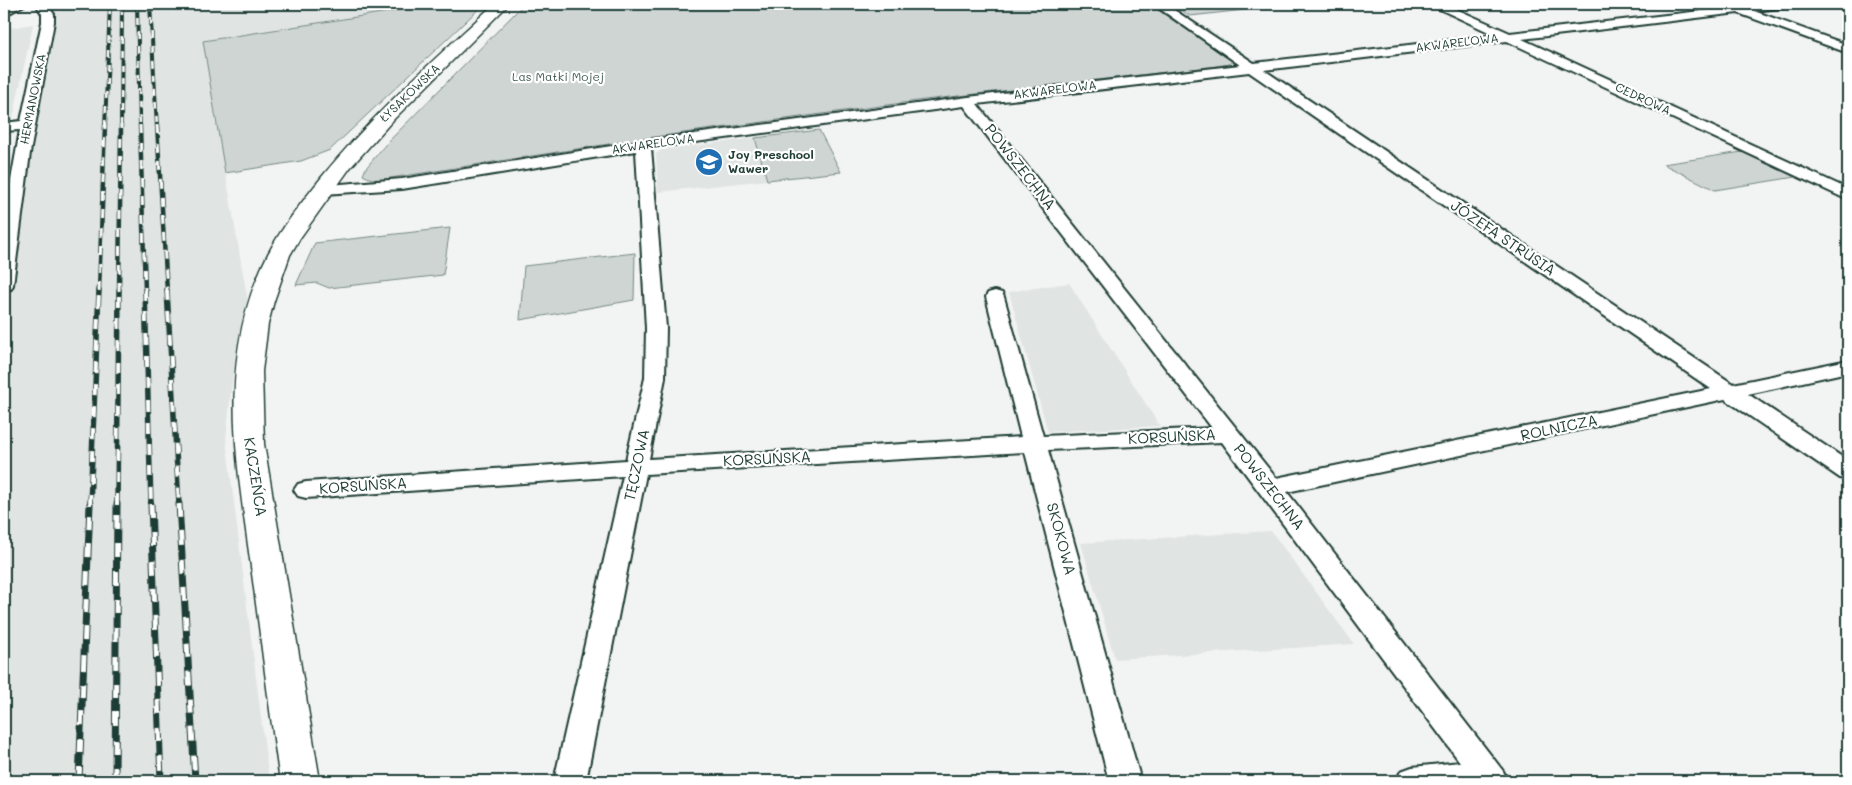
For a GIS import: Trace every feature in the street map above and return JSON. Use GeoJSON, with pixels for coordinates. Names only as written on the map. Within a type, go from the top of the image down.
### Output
{"type":"FeatureCollection","features":[{"type":"Feature","properties":{"kind":"street"},"geometry":{"type":"LineString","coordinates":[[4,13],[21,4]]}},
{"type":"Feature","properties":{"kind":"street","name":"HERMANOWSKA"},"geometry":{"type":"LineString","coordinates":[[4,285],[6,245],[27,125],[48,22],[48,14],[41,4]]}},
{"type":"Feature","properties":{"kind":"street","name":"ŁYSAKOWSKA"},"geometry":{"type":"LineString","coordinates":[[323,189],[374,128],[502,4]]}},
{"type":"Feature","properties":{"kind":"street","name":"JÓZEFA STRUSIA"},"geometry":{"type":"LineString","coordinates":[[1158,4],[1848,472]]}},
{"type":"Feature","properties":{"kind":"street","name":"CEDROWA"},"geometry":{"type":"LineString","coordinates":[[1437,4],[1848,195]]}},
{"type":"Feature","properties":{"kind":"street"},"geometry":{"type":"LineString","coordinates":[[1721,4],[1848,49]]}},
{"type":"Feature","properties":{"kind":"street","name":"AKWARELOWA"},"geometry":{"type":"LineString","coordinates":[[323,189],[402,184],[643,145],[968,100],[1788,4]]}},
{"type":"Feature","properties":{"kind":"street","name":"POWSZECHNA"},"geometry":{"type":"LineString","coordinates":[[968,100],[1270,487],[1489,778]]}},
{"type":"Feature","properties":{"kind":"street"},"geometry":{"type":"LineString","coordinates":[[4,127],[27,125]]}},
{"type":"Feature","properties":{"kind":"street","name":"TĘCZOWA"},"geometry":{"type":"LineString","coordinates":[[570,781],[655,378],[656,328],[643,145]]}},
{"type":"Feature","properties":{"kind":"street","name":"KACZEŃCA"},"geometry":{"type":"LineString","coordinates":[[300,781],[249,444],[246,408],[247,376],[252,341],[270,277],[290,235],[323,189]]}},
{"type":"Feature","properties":{"kind":"street","name":"SKOKOWA"},"geometry":{"type":"LineString","coordinates":[[995,298],[1125,781]]}},
{"type":"Feature","properties":{"kind":"street","name":"ROLNICZA"},"geometry":{"type":"LineString","coordinates":[[1270,487],[1848,366]]}},
{"type":"Feature","properties":{"kind":"street","name":"KORSUŃSKA"},"geometry":{"type":"LineString","coordinates":[[306,490],[637,466],[1229,434]]}},
{"type":"Feature","properties":{"kind":"street"},"geometry":{"type":"LineString","coordinates":[[1412,781],[1489,778]]}},
{"type":"Feature","properties":{"kind":"shaded area"},"geometry":{"type":"Polygon","coordinates":[[[54,4],[418,4],[421,7],[203,41],[248,303],[232,382],[226,439],[269,781],[4,781],[4,320],[54,4]]]}},
{"type":"Feature","properties":{"kind":"shaded area"},"geometry":{"type":"Polygon","coordinates":[[[33,24],[12,122],[4,123],[4,29],[33,24]]]}},
{"type":"Feature","properties":{"kind":"shaded area","name":"Joy Preschool Wawer"},"geometry":{"type":"Polygon","coordinates":[[[755,138],[767,180],[658,192],[656,154],[662,150],[755,138]]]}},
{"type":"Feature","properties":{"kind":"shaded area"},"geometry":{"type":"Polygon","coordinates":[[[1069,283],[1160,426],[1048,432],[1009,292],[1069,283]]]}},
{"type":"Feature","properties":{"kind":"shaded area"},"geometry":{"type":"Polygon","coordinates":[[[1271,531],[1354,644],[1115,659],[1081,543],[1271,531]]]}},
{"type":"Feature","properties":{"kind":"green space"},"geometry":{"type":"Polygon","coordinates":[[[418,4],[484,4],[330,150],[301,161],[225,173],[203,41],[420,7],[418,4]]]}},
{"type":"Feature","properties":{"kind":"green space","name":"Las Matki Mojej"},"geometry":{"type":"Polygon","coordinates":[[[524,4],[1149,4],[1233,61],[1230,64],[1209,67],[924,100],[654,137],[384,179],[371,179],[363,175],[366,168],[385,145],[524,4]]]}},
{"type":"Feature","properties":{"kind":"green space"},"geometry":{"type":"Polygon","coordinates":[[[1171,4],[1300,4],[1190,16],[1171,4]]]}},
{"type":"Feature","properties":{"kind":"green space"},"geometry":{"type":"Polygon","coordinates":[[[819,130],[841,172],[767,180],[755,138],[819,130]]]}},
{"type":"Feature","properties":{"kind":"green space"},"geometry":{"type":"Polygon","coordinates":[[[1742,152],[1795,177],[1715,190],[1663,164],[1742,152]]]}},
{"type":"Feature","properties":{"kind":"green space"},"geometry":{"type":"Polygon","coordinates":[[[450,228],[443,275],[329,288],[317,283],[296,285],[315,243],[450,228]]]}},
{"type":"Feature","properties":{"kind":"green space"},"geometry":{"type":"Polygon","coordinates":[[[635,253],[634,300],[520,320],[524,266],[635,253]]]}},
{"type":"Feature","properties":{"kind":"railway"},"geometry":{"type":"LineString","coordinates":[[105,127],[110,4]]}},
{"type":"Feature","properties":{"kind":"railway"},"geometry":{"type":"LineString","coordinates":[[121,127],[122,4]]}},
{"type":"Feature","properties":{"kind":"railway"},"geometry":{"type":"LineString","coordinates":[[137,4],[140,127]]}},
{"type":"Feature","properties":{"kind":"railway"},"geometry":{"type":"LineString","coordinates":[[150,4],[157,127]]}},
{"type":"Feature","properties":{"kind":"railway"},"geometry":{"type":"LineString","coordinates":[[99,291],[105,125]]}},
{"type":"Feature","properties":{"kind":"railway"},"geometry":{"type":"LineString","coordinates":[[119,291],[121,125]]}},
{"type":"Feature","properties":{"kind":"railway"},"geometry":{"type":"LineString","coordinates":[[140,125],[145,291]]}},
{"type":"Feature","properties":{"kind":"railway"},"geometry":{"type":"LineString","coordinates":[[157,125],[167,291]]}},
{"type":"Feature","properties":{"kind":"railway"},"geometry":{"type":"LineString","coordinates":[[90,505],[99,290]]}},
{"type":"Feature","properties":{"kind":"railway"},"geometry":{"type":"LineString","coordinates":[[117,505],[119,290]]}},
{"type":"Feature","properties":{"kind":"railway"},"geometry":{"type":"LineString","coordinates":[[145,290],[151,505]]}},
{"type":"Feature","properties":{"kind":"railway"},"geometry":{"type":"LineString","coordinates":[[167,290],[179,505]]}},
{"type":"Feature","properties":{"kind":"railway"},"geometry":{"type":"LineString","coordinates":[[79,781],[90,504]]}},
{"type":"Feature","properties":{"kind":"railway"},"geometry":{"type":"LineString","coordinates":[[115,781],[117,504]]}},
{"type":"Feature","properties":{"kind":"railway"},"geometry":{"type":"LineString","coordinates":[[151,504],[161,781]]}},
{"type":"Feature","properties":{"kind":"railway"},"geometry":{"type":"LineString","coordinates":[[179,504],[195,781]]}},
{"type":"Feature","properties":{"kind":"place","name":"Joy Preschool Wawer"},"geometry":{"type":"Point","coordinates":[709,162]}}]}
